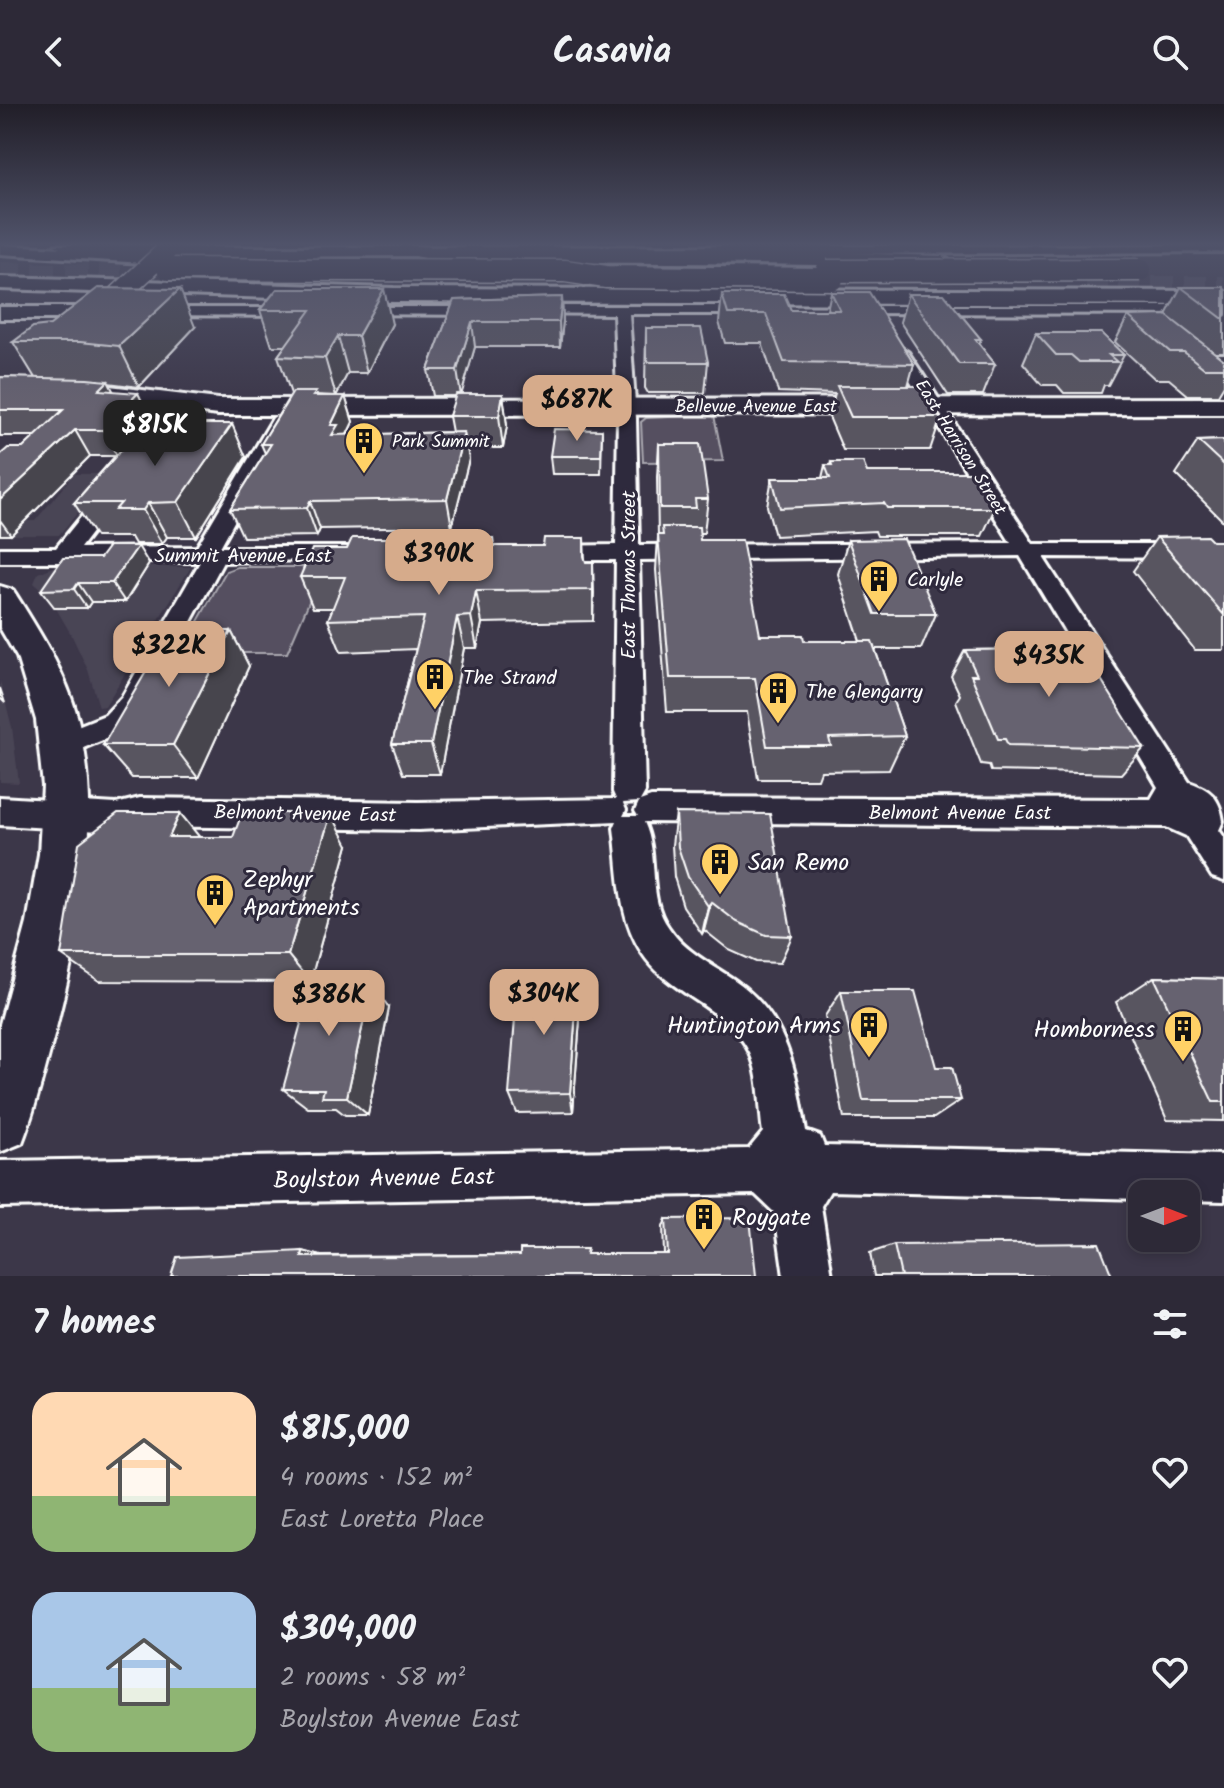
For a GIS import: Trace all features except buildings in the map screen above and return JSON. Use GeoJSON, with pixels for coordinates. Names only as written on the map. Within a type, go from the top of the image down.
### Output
{"type":"FeatureCollection","features":[{"type":"Feature","properties":{"kind":"main road"},"geometry":{"type":"LineString","coordinates":[[73,300],[343,300]]}},
{"type":"Feature","properties":{"kind":"main road"},"geometry":{"type":"LineString","coordinates":[[68,337],[113,300]]}},
{"type":"Feature","properties":{"kind":"main road"},"geometry":{"type":"LineString","coordinates":[[0,313],[104,308]]}},
{"type":"Feature","properties":{"kind":"main road"},"geometry":{"type":"LineString","coordinates":[[0,393],[25,373]]}},
{"type":"Feature","properties":{"kind":"main road","name":"Bellevue Avenue East"},"geometry":{"type":"LineString","coordinates":[[0,393],[101,393],[183,405],[288,407],[1224,406]]}},
{"type":"Feature","properties":{"kind":"main road"},"geometry":{"type":"LineString","coordinates":[[0,598],[18,621],[49,688],[61,745],[64,815],[57,903],[18,998],[0,1121]]}},
{"type":"Feature","properties":{"kind":"street"},"geometry":{"type":"LineString","coordinates":[[104,308],[314,312]]}},
{"type":"Feature","properties":{"kind":"street","name":"East Thomas Street"},"geometry":{"type":"LineString","coordinates":[[621,310],[626,406],[630,810],[641,909],[647,927],[670,960],[753,1020],[765,1039],[774,1068],[808,1276]]}},
{"type":"Feature","properties":{"kind":"street"},"geometry":{"type":"LineString","coordinates":[[341,311],[1224,310]]}},
{"type":"Feature","properties":{"kind":"street","name":"East Harrison Street"},"geometry":{"type":"LineString","coordinates":[[900,352],[1195,809],[1224,866]]}},
{"type":"Feature","properties":{"kind":"street"},"geometry":{"type":"LineString","coordinates":[[62,555],[183,405]]}},
{"type":"Feature","properties":{"kind":"street"},"geometry":{"type":"LineString","coordinates":[[61,745],[115,723],[128,711],[212,565],[209,555],[211,537],[288,407]]}},
{"type":"Feature","properties":{"kind":"street"},"geometry":{"type":"LineString","coordinates":[[528,554],[1224,551]]}},
{"type":"Feature","properties":{"kind":"street","name":"Summit Avenue East"},"geometry":{"type":"LineString","coordinates":[[0,555],[368,554]]}},
{"type":"Feature","properties":{"kind":"street","name":"Belmont Avenue East"},"geometry":{"type":"LineString","coordinates":[[0,811],[116,818],[140,812],[418,816],[630,810],[1195,809]]}},
{"type":"Feature","properties":{"kind":"street","name":"Boylston Avenue East"},"geometry":{"type":"LineString","coordinates":[[0,1184],[791,1170],[1224,1178]]}},
{"type":"Feature","properties":{"kind":"shaded area"},"geometry":{"type":"Polygon","coordinates":[[[714,415],[723,461],[643,462],[641,422],[646,418],[714,415]]]}},
{"type":"Feature","properties":{"kind":"shaded area"},"geometry":{"type":"Polygon","coordinates":[[[74,474],[110,474],[59,535],[11,535],[24,521],[35,521],[74,474]]]}},
{"type":"Feature","properties":{"kind":"shaded area"},"geometry":{"type":"Polygon","coordinates":[[[54,567],[191,567],[105,706],[99,707],[88,670],[72,636],[50,598],[34,583],[38,573],[54,567]]]}},
{"type":"Feature","properties":{"kind":"shaded area"},"geometry":{"type":"Polygon","coordinates":[[[237,567],[324,567],[287,653],[192,653],[187,641],[226,571],[237,567]]]}},
{"type":"Feature","properties":{"kind":"shaded area"},"geometry":{"type":"Polygon","coordinates":[[[0,681],[12,727],[19,783],[0,782],[0,681]]]}},
{"type":"Feature","properties":{"kind":"place","name":"Park Summit"},"geometry":{"type":"Point","coordinates":[364,475]}},
{"type":"Feature","properties":{"kind":"place","name":"Carlyle"},"geometry":{"type":"Point","coordinates":[879,613]}},
{"type":"Feature","properties":{"kind":"place","name":"The Strand"},"geometry":{"type":"Point","coordinates":[435,711]}},
{"type":"Feature","properties":{"kind":"place","name":"The Glengarry"},"geometry":{"type":"Point","coordinates":[778,725]}},
{"type":"Feature","properties":{"kind":"place","name":"San Remo"},"geometry":{"type":"Point","coordinates":[720,896]}},
{"type":"Feature","properties":{"kind":"place","name":"Zephyr Apartments"},"geometry":{"type":"Point","coordinates":[215,927]}},
{"type":"Feature","properties":{"kind":"place","name":"Huntington Arms"},"geometry":{"type":"Point","coordinates":[869,1059]}},
{"type":"Feature","properties":{"kind":"place","name":"Homborness"},"geometry":{"type":"Point","coordinates":[1183,1063]}},
{"type":"Feature","properties":{"kind":"place","name":"Roygate"},"geometry":{"type":"Point","coordinates":[704,1251]}}]}
